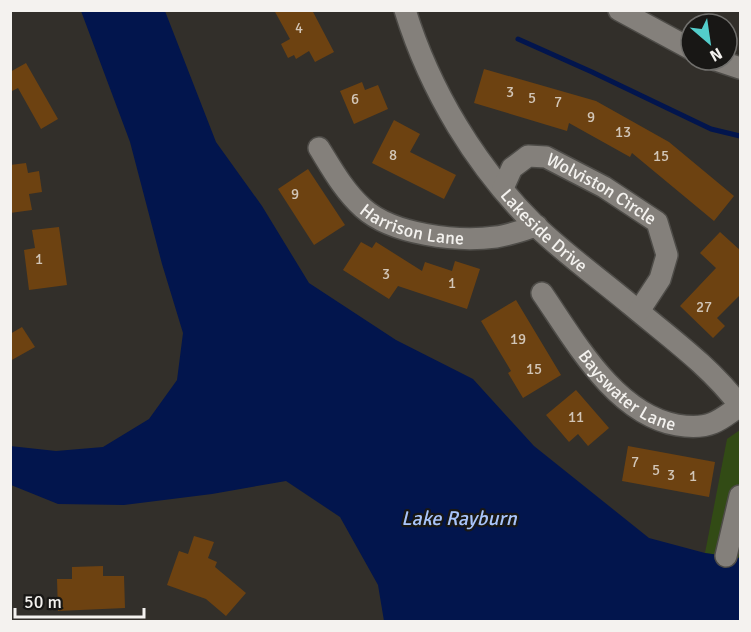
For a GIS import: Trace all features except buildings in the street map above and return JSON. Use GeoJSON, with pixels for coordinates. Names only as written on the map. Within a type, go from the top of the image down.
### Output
{"type":"FeatureCollection","features":[{"type":"Feature","properties":{"kind":"street","name":"Lakeside Drive"},"geometry":{"type":"LineString","coordinates":[[405,10],[424,64],[443,104],[503,188],[537,226],[705,366],[740,406]]}},
{"type":"Feature","properties":{"kind":"street"},"geometry":{"type":"LineString","coordinates":[[623,12],[679,43]]}},
{"type":"Feature","properties":{"kind":"street","name":"Harrison Lane"},"geometry":{"type":"LineString","coordinates":[[320,148],[339,181],[364,209],[397,228],[433,236],[468,238],[496,237],[537,226]]}},
{"type":"Feature","properties":{"kind":"street","name":"Wolviston Circle"},"geometry":{"type":"LineString","coordinates":[[503,188],[512,168],[528,156],[546,157],[604,187],[657,222],[667,255],[660,279],[639,311]]}},
{"type":"Feature","properties":{"kind":"street","name":"Bayswater Lane"},"geometry":{"type":"LineString","coordinates":[[542,292],[586,357],[608,383],[634,406],[664,423],[692,428],[713,423],[740,406]]}},
{"type":"Feature","properties":{"kind":"street"},"geometry":{"type":"LineString","coordinates":[[726,556],[741,496]]}},
{"type":"Feature","properties":{"kind":"green space"},"geometry":{"type":"Polygon","coordinates":[[[740,430],[740,558],[705,553],[727,439],[740,430]]]}},
{"type":"Feature","properties":{"kind":"water","name":"Lake Rayburn"},"geometry":{"type":"Polygon","coordinates":[[[81,11],[165,11],[216,142],[262,206],[309,283],[396,340],[473,379],[534,446],[649,538],[705,553],[740,558],[740,621],[384,621],[378,585],[340,517],[286,481],[212,494],[124,505],[58,504],[11,485],[10,446],[56,451],[103,447],[149,419],[177,380],[183,333],[130,142],[81,11]]]}},
{"type":"Feature","properties":{"kind":"waterway"},"geometry":{"type":"LineString","coordinates":[[518,39],[711,129],[740,136]]}}]}
